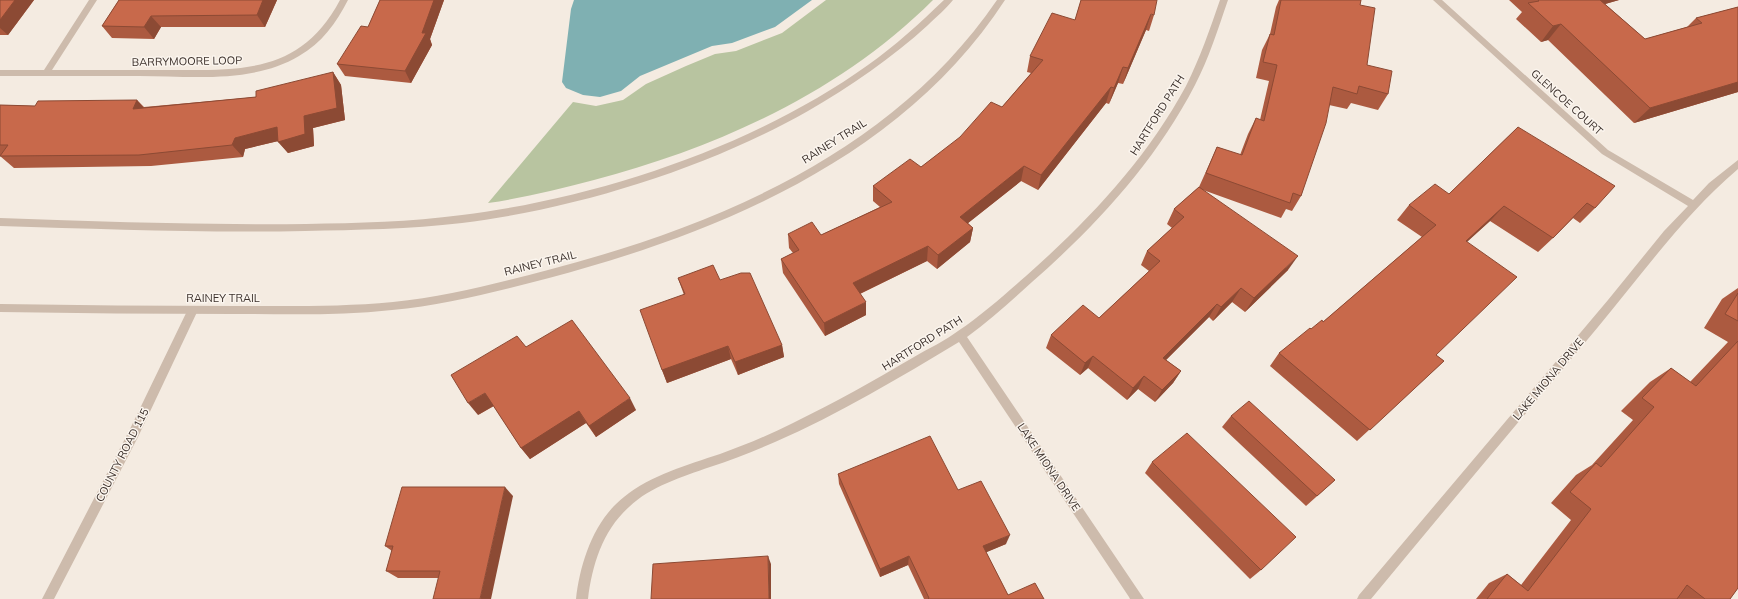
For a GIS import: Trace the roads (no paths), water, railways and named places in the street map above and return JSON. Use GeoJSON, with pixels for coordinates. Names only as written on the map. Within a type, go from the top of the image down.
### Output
{"type":"FeatureCollection","features":[{"type":"Feature","properties":{"kind":"street"},"geometry":{"type":"LineString","coordinates":[[46,73],[93,0]]}},
{"type":"Feature","properties":{"kind":"street","name":"BARRYMOORE LOOP"},"geometry":{"type":"LineString","coordinates":[[0,73],[224,73],[248,71],[272,65],[299,53],[315,42],[329,27],[344,0]]}},
{"type":"Feature","properties":{"kind":"street"},"geometry":{"type":"LineString","coordinates":[[0,222],[279,228],[369,226],[446,221],[508,212],[561,201],[676,168],[730,147],[774,126],[812,106],[875,65],[914,33],[949,0]]}},
{"type":"Feature","properties":{"kind":"street","name":"RAINEY TRAIL"},"geometry":{"type":"LineString","coordinates":[[0,308],[193,310],[344,309],[411,304],[501,286],[563,271],[652,243],[692,228],[777,189],[860,141],[890,119],[947,68],[983,25],[1001,0]]}},
{"type":"Feature","properties":{"kind":"street","name":"HARTFORD PATH"},"geometry":{"type":"LineString","coordinates":[[582,599],[583,581],[592,555],[604,532],[617,510],[638,494],[660,481],[729,456],[822,415],[960,335],[1055,258],[1118,193],[1143,162],[1163,133],[1198,73],[1224,0]]}},
{"type":"Feature","properties":{"kind":"street","name":"GLENCOE COURT"},"geometry":{"type":"LineString","coordinates":[[1436,0],[1605,152],[1694,205]]}},
{"type":"Feature","properties":{"kind":"street","name":"LAKE MIONA DRIVE"},"geometry":{"type":"LineString","coordinates":[[1363,599],[1612,303],[1667,234],[1727,172],[1738,164]]}},
{"type":"Feature","properties":{"kind":"street","name":"COUNTY ROAD 115"},"geometry":{"type":"LineString","coordinates":[[48,599],[134,433],[193,310]]}},
{"type":"Feature","properties":{"kind":"street","name":"LAKE MIONA DRIVE"},"geometry":{"type":"LineString","coordinates":[[960,335],[1138,599]]}},
{"type":"Feature","properties":{"kind":"water"},"geometry":{"type":"Polygon","coordinates":[[[574,0],[812,0],[775,27],[732,43],[712,46],[640,76],[621,91],[600,97],[583,95],[566,88],[562,82],[571,9],[574,0]]]}}]}
